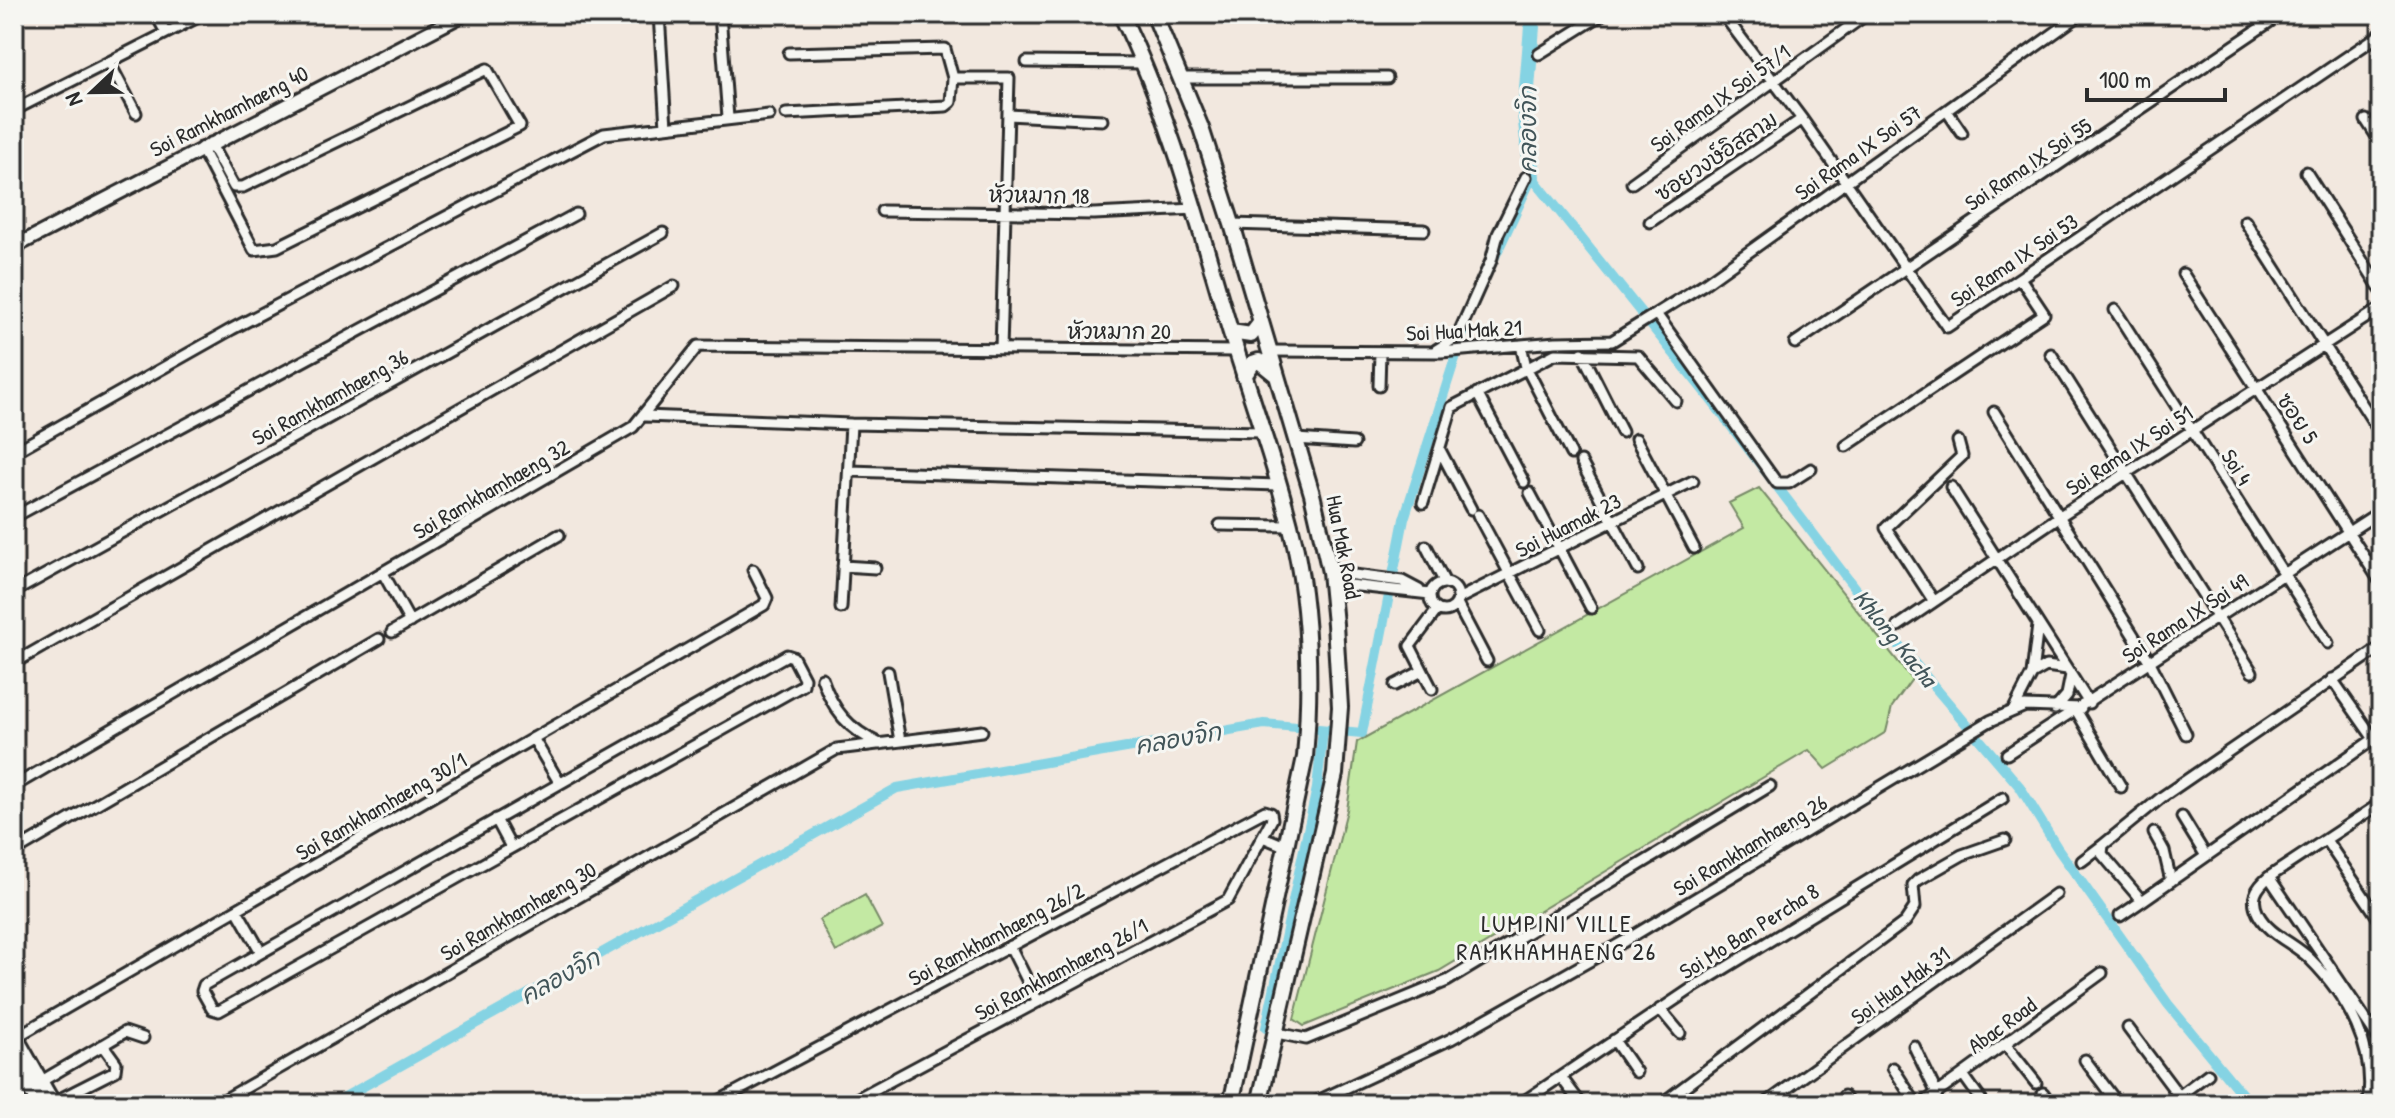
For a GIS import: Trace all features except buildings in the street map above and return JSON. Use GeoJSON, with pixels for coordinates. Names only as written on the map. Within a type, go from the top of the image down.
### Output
{"type":"FeatureCollection","features":[{"type":"Feature","properties":{"kind":"main road"},"geometry":{"type":"LineString","coordinates":[[1121,14],[1144,63],[1195,209],[1278,485],[1304,607],[1309,677],[1302,775],[1233,1100]]}},
{"type":"Feature","properties":{"kind":"main road","name":"Hua Mak Road"},"geometry":{"type":"LineString","coordinates":[[1154,14],[1182,78],[1232,224],[1296,439],[1330,577],[1340,707],[1328,814],[1259,1103]]}},
{"type":"Feature","properties":{"kind":"main road"},"geometry":{"type":"LineString","coordinates":[[1231,332],[1251,335],[1261,322]]}},
{"type":"Feature","properties":{"kind":"main road"},"geometry":{"type":"LineString","coordinates":[[1244,376],[1253,363],[1259,361],[1275,374]]}},
{"type":"Feature","properties":{"kind":"main road"},"geometry":{"type":"LineString","coordinates":[[15,1036],[52,1104]]}},
{"type":"Feature","properties":{"kind":"main road"},"geometry":{"type":"LineString","coordinates":[[14,1059],[39,1104]]}},
{"type":"Feature","properties":{"kind":"main road"},"geometry":{"type":"LineString","coordinates":[[15,1082],[28,1104]]}},
{"type":"Feature","properties":{"kind":"street"},"geometry":{"type":"LineString","coordinates":[[156,14],[166,33]]}},
{"type":"Feature","properties":{"kind":"street"},"geometry":{"type":"LineString","coordinates":[[14,110],[204,14]]}},
{"type":"Feature","properties":{"kind":"street","name":"Soi Ramkhamhaeng 40"},"geometry":{"type":"LineString","coordinates":[[14,247],[205,145],[464,14]]}},
{"type":"Feature","properties":{"kind":"street"},"geometry":{"type":"LineString","coordinates":[[659,14],[666,127]]}},
{"type":"Feature","properties":{"kind":"street"},"geometry":{"type":"LineString","coordinates":[[720,14],[728,118]]}},
{"type":"Feature","properties":{"kind":"street"},"geometry":{"type":"LineString","coordinates":[[1539,54],[1603,14]]}},
{"type":"Feature","properties":{"kind":"street","name":"Soi Rama IX Soi 53"},"geometry":{"type":"LineString","coordinates":[[1723,14],[1802,119],[1947,327],[2381,34]]}},
{"type":"Feature","properties":{"kind":"street","name":"Soi Rama IX Soi 57/1"},"geometry":{"type":"LineString","coordinates":[[1632,183],[1867,14]]}},
{"type":"Feature","properties":{"kind":"street","name":"Soi Rama IX Soi 57"},"geometry":{"type":"LineString","coordinates":[[1655,316],[2081,14]]}},
{"type":"Feature","properties":{"kind":"street","name":"Soi Rama IX Soi 55"},"geometry":{"type":"LineString","coordinates":[[1795,343],[2281,14]]}},
{"type":"Feature","properties":{"kind":"street"},"geometry":{"type":"LineString","coordinates":[[786,114],[946,106],[951,102],[953,78],[945,49],[789,53]]}},
{"type":"Feature","properties":{"kind":"street"},"geometry":{"type":"LineString","coordinates":[[109,62],[136,113]]}},
{"type":"Feature","properties":{"kind":"street"},"geometry":{"type":"LineString","coordinates":[[1027,62],[1144,63]]}},
{"type":"Feature","properties":{"kind":"street"},"geometry":{"type":"LineString","coordinates":[[487,69],[520,126],[277,247],[260,252],[254,250],[205,145],[234,187],[243,187],[487,69]]}},
{"type":"Feature","properties":{"kind":"street"},"geometry":{"type":"LineString","coordinates":[[953,78],[1009,78],[1001,349]]}},
{"type":"Feature","properties":{"kind":"street"},"geometry":{"type":"LineString","coordinates":[[1182,78],[1387,78]]}},
{"type":"Feature","properties":{"kind":"street"},"geometry":{"type":"LineString","coordinates":[[1947,111],[1962,133]]}},
{"type":"Feature","properties":{"kind":"street"},"geometry":{"type":"LineString","coordinates":[[14,452],[232,329],[604,134],[769,115]]}},
{"type":"Feature","properties":{"kind":"street"},"geometry":{"type":"LineString","coordinates":[[1008,115],[1102,120]]}},
{"type":"Feature","properties":{"kind":"street","name":"ซอยวงษ์อิสลาม"},"geometry":{"type":"LineString","coordinates":[[1650,222],[1802,119]]}},
{"type":"Feature","properties":{"kind":"street"},"geometry":{"type":"LineString","coordinates":[[2366,120],[2381,143]]}},
{"type":"Feature","properties":{"kind":"street"},"geometry":{"type":"LineString","coordinates":[[2306,172],[2381,290]]}},
{"type":"Feature","properties":{"kind":"street"},"geometry":{"type":"LineString","coordinates":[[1437,352],[1457,337],[1491,261],[1498,234],[1526,177]]}},
{"type":"Feature","properties":{"kind":"street","name":"หัวหมาก 18"},"geometry":{"type":"LineString","coordinates":[[882,211],[1094,214],[1195,209]]}},
{"type":"Feature","properties":{"kind":"street"},"geometry":{"type":"LineString","coordinates":[[14,517],[576,214]]}},
{"type":"Feature","properties":{"kind":"street"},"geometry":{"type":"LineString","coordinates":[[2245,221],[2381,434]]}},
{"type":"Feature","properties":{"kind":"street"},"geometry":{"type":"LineString","coordinates":[[1232,224],[1424,230]]}},
{"type":"Feature","properties":{"kind":"street","name":"Soi Ramkhamhaeng 36"},"geometry":{"type":"LineString","coordinates":[[14,592],[663,233]]}},
{"type":"Feature","properties":{"kind":"street","name":"ซอย 5"},"geometry":{"type":"LineString","coordinates":[[2183,274],[2381,583]]}},
{"type":"Feature","properties":{"kind":"street"},"geometry":{"type":"LineString","coordinates":[[1846,446],[2044,314],[2020,278]]}},
{"type":"Feature","properties":{"kind":"street"},"geometry":{"type":"LineString","coordinates":[[14,663],[674,286]]}},
{"type":"Feature","properties":{"kind":"street","name":"Soi Rama IX Soi 51"},"geometry":{"type":"LineString","coordinates":[[1898,626],[2060,516],[2381,308]]}},
{"type":"Feature","properties":{"kind":"street","name":"Soi 4"},"geometry":{"type":"LineString","coordinates":[[2115,310],[2328,643]]}},
{"type":"Feature","properties":{"kind":"street"},"geometry":{"type":"LineString","coordinates":[[1655,316],[1777,483],[1789,483],[1811,469]]}},
{"type":"Feature","properties":{"kind":"street","name":"Soi Hua Mak 21"},"geometry":{"type":"LineString","coordinates":[[1269,351],[1437,352],[1521,345],[1600,344],[1630,334],[1655,316]]}},
{"type":"Feature","properties":{"kind":"street","name":"Soi Ramkhamhaeng 32"},"geometry":{"type":"LineString","coordinates":[[14,786],[633,427],[645,416],[689,355],[702,345],[1001,349]]}},
{"type":"Feature","properties":{"kind":"street"},"geometry":{"type":"LineString","coordinates":[[1521,345],[1526,367],[1571,454]]}},
{"type":"Feature","properties":{"kind":"street","name":"หัวหมาก 20"},"geometry":{"type":"LineString","coordinates":[[1001,349],[1237,351]]}},
{"type":"Feature","properties":{"kind":"street"},"geometry":{"type":"LineString","coordinates":[[1379,386],[1380,352]]}},
{"type":"Feature","properties":{"kind":"street"},"geometry":{"type":"LineString","coordinates":[[1582,353],[1622,432]]}},
{"type":"Feature","properties":{"kind":"street"},"geometry":{"type":"LineString","coordinates":[[1423,503],[1452,407],[1555,354],[1638,356],[1676,401]]}},
{"type":"Feature","properties":{"kind":"street"},"geometry":{"type":"LineString","coordinates":[[2051,354],[2252,672]]}},
{"type":"Feature","properties":{"kind":"street"},"geometry":{"type":"LineString","coordinates":[[1477,393],[1524,482]]}},
{"type":"Feature","properties":{"kind":"street"},"geometry":{"type":"LineString","coordinates":[[1994,412],[2150,662],[2186,734]]}},
{"type":"Feature","properties":{"kind":"street"},"geometry":{"type":"LineString","coordinates":[[645,416],[851,424],[1262,432]]}},
{"type":"Feature","properties":{"kind":"street"},"geometry":{"type":"LineString","coordinates":[[841,608],[851,424]]}},
{"type":"Feature","properties":{"kind":"street"},"geometry":{"type":"LineString","coordinates":[[1296,439],[1354,443]]}},
{"type":"Feature","properties":{"kind":"street"},"geometry":{"type":"LineString","coordinates":[[1636,439],[1694,548]]}},
{"type":"Feature","properties":{"kind":"street"},"geometry":{"type":"LineString","coordinates":[[1933,600],[1886,528],[1962,456],[1958,441]]}},
{"type":"Feature","properties":{"kind":"street"},"geometry":{"type":"LineString","coordinates":[[1440,450],[1540,630]]}},
{"type":"Feature","properties":{"kind":"street"},"geometry":{"type":"LineString","coordinates":[[1581,462],[1638,569]]}},
{"type":"Feature","properties":{"kind":"street"},"geometry":{"type":"LineString","coordinates":[[850,471],[1278,485]]}},
{"type":"Feature","properties":{"kind":"street","name":"Soi Huamak 23"},"geometry":{"type":"LineString","coordinates":[[1437,610],[1446,612],[1509,574],[1693,481]]}},
{"type":"Feature","properties":{"kind":"street"},"geometry":{"type":"LineString","coordinates":[[1951,487],[2069,672],[2082,707],[2121,787]]}},
{"type":"Feature","properties":{"kind":"street"},"geometry":{"type":"LineString","coordinates":[[1530,493],[1591,608]]}},
{"type":"Feature","properties":{"kind":"street","name":"Soi Rama IX Soi 49"},"geometry":{"type":"LineString","coordinates":[[2007,754],[2381,511]]}},
{"type":"Feature","properties":{"kind":"street"},"geometry":{"type":"LineString","coordinates":[[1220,525],[1289,526]]}},
{"type":"Feature","properties":{"kind":"street"},"geometry":{"type":"LineString","coordinates":[[392,632],[559,535]]}},
{"type":"Feature","properties":{"kind":"street"},"geometry":{"type":"LineString","coordinates":[[1426,546],[1445,583],[1457,590],[1458,602],[1487,661]]}},
{"type":"Feature","properties":{"kind":"street"},"geometry":{"type":"LineString","coordinates":[[843,566],[875,568]]}},
{"type":"Feature","properties":{"kind":"street","name":"Soi Ramkhamhaeng 30/1"},"geometry":{"type":"LineString","coordinates":[[15,1036],[764,605],[767,598],[753,570]]}},
{"type":"Feature","properties":{"kind":"street"},"geometry":{"type":"LineString","coordinates":[[383,573],[410,622]]}},
{"type":"Feature","properties":{"kind":"street"},"geometry":{"type":"LineString","coordinates":[[1330,577],[1425,592],[1445,583]]}},
{"type":"Feature","properties":{"kind":"street"},"geometry":{"type":"LineString","coordinates":[[1425,592],[1437,610],[1410,646],[1432,689]]}},
{"type":"Feature","properties":{"kind":"street"},"geometry":{"type":"LineString","coordinates":[[2013,709],[2032,674],[2038,625]]}},
{"type":"Feature","properties":{"kind":"street"},"geometry":{"type":"LineString","coordinates":[[14,852],[379,639]]}},
{"type":"Feature","properties":{"kind":"street"},"geometry":{"type":"LineString","coordinates":[[2082,861],[2162,797],[2381,647]]}},
{"type":"Feature","properties":{"kind":"street"},"geometry":{"type":"LineString","coordinates":[[787,655],[793,657],[804,678],[803,685],[219,1011],[212,1009],[201,987],[496,819],[787,655]]}},
{"type":"Feature","properties":{"kind":"street"},"geometry":{"type":"LineString","coordinates":[[2032,674],[2046,666],[2069,672]]}},
{"type":"Feature","properties":{"kind":"street"},"geometry":{"type":"LineString","coordinates":[[1395,685],[1422,671]]}},
{"type":"Feature","properties":{"kind":"street"},"geometry":{"type":"LineString","coordinates":[[888,672],[900,741]]}},
{"type":"Feature","properties":{"kind":"street"},"geometry":{"type":"LineString","coordinates":[[2055,709],[2067,695],[2069,672]]}},
{"type":"Feature","properties":{"kind":"street"},"geometry":{"type":"LineString","coordinates":[[822,678],[831,705],[857,733],[880,744],[982,731]]}},
{"type":"Feature","properties":{"kind":"street"},"geometry":{"type":"LineString","coordinates":[[2120,916],[2377,737],[2332,679]]}},
{"type":"Feature","properties":{"kind":"street"},"geometry":{"type":"LineString","coordinates":[[2013,709],[2033,705],[2055,709],[2082,707]]}},
{"type":"Feature","properties":{"kind":"street","name":"Soi Ramkhamhaeng 26"},"geometry":{"type":"LineString","coordinates":[[1311,1104],[1451,1039],[1623,942],[2013,709]]}},
{"type":"Feature","properties":{"kind":"street"},"geometry":{"type":"LineString","coordinates":[[533,738],[559,782]]}},
{"type":"Feature","properties":{"kind":"street","name":"Soi Ramkhamhaeng 30"},"geometry":{"type":"LineString","coordinates":[[217,1104],[837,749],[880,744]]}},
{"type":"Feature","properties":{"kind":"street"},"geometry":{"type":"LineString","coordinates":[[1277,1033],[1306,1039],[1447,981],[1770,786]]}},
{"type":"Feature","properties":{"kind":"street","name":"Soi Mo Ban Percha 8"},"geometry":{"type":"LineString","coordinates":[[1520,1104],[1660,1009],[2003,798]]}},
{"type":"Feature","properties":{"kind":"street"},"geometry":{"type":"LineString","coordinates":[[2368,1104],[2367,1050],[2352,1015],[2308,957],[2260,917],[2255,891],[2269,877],[2381,803]]}},
{"type":"Feature","properties":{"kind":"street","name":"Soi Ramkhamhaeng 26/2"},"geometry":{"type":"LineString","coordinates":[[713,1104],[1268,811],[1272,819],[1263,837]]}},
{"type":"Feature","properties":{"kind":"street"},"geometry":{"type":"LineString","coordinates":[[2182,817],[2206,856]]}},
{"type":"Feature","properties":{"kind":"street"},"geometry":{"type":"LineString","coordinates":[[496,819],[511,847]]}},
{"type":"Feature","properties":{"kind":"street"},"geometry":{"type":"LineString","coordinates":[[2154,833],[2164,851],[2171,881]]}},
{"type":"Feature","properties":{"kind":"street"},"geometry":{"type":"LineString","coordinates":[[1263,837],[1287,847]]}},
{"type":"Feature","properties":{"kind":"street","name":"Soi Ramkhamhaeng 26/1"},"geometry":{"type":"LineString","coordinates":[[847,1104],[1228,900],[1263,837]]}},
{"type":"Feature","properties":{"kind":"street"},"geometry":{"type":"LineString","coordinates":[[1661,1104],[1905,922],[1915,907],[1913,885],[1918,880],[1962,855],[2005,840]]}},
{"type":"Feature","properties":{"kind":"street"},"geometry":{"type":"LineString","coordinates":[[2326,840],[2381,922]]}},
{"type":"Feature","properties":{"kind":"street"},"geometry":{"type":"LineString","coordinates":[[2103,845],[2106,862],[2142,901]]}},
{"type":"Feature","properties":{"kind":"street"},"geometry":{"type":"LineString","coordinates":[[2269,877],[2381,1042],[2367,1050]]}},
{"type":"Feature","properties":{"kind":"street","name":"Soi Hua Mak 31"},"geometry":{"type":"LineString","coordinates":[[1765,1104],[2056,894]]}},
{"type":"Feature","properties":{"kind":"street"},"geometry":{"type":"LineString","coordinates":[[237,910],[261,952]]}},
{"type":"Feature","properties":{"kind":"street"},"geometry":{"type":"LineString","coordinates":[[1010,946],[1038,1002]]}},
{"type":"Feature","properties":{"kind":"street"},"geometry":{"type":"LineString","coordinates":[[2308,957],[2318,948]]}},
{"type":"Feature","properties":{"kind":"street","name":"Abac Road"},"geometry":{"type":"LineString","coordinates":[[1922,1104],[2102,973]]}},
{"type":"Feature","properties":{"kind":"street"},"geometry":{"type":"LineString","coordinates":[[1660,1009],[1680,1033]]}},
{"type":"Feature","properties":{"kind":"street"},"geometry":{"type":"LineString","coordinates":[[2128,1028],[2179,1096]]}},
{"type":"Feature","properties":{"kind":"street"},"geometry":{"type":"LineString","coordinates":[[40,1082],[125,1032],[143,1038]]}},
{"type":"Feature","properties":{"kind":"street"},"geometry":{"type":"LineString","coordinates":[[1614,1040],[1636,1072]]}},
{"type":"Feature","properties":{"kind":"street"},"geometry":{"type":"LineString","coordinates":[[52,1104],[118,1068],[103,1045]]}},
{"type":"Feature","properties":{"kind":"street"},"geometry":{"type":"LineString","coordinates":[[2006,1045],[2036,1083]]}},
{"type":"Feature","properties":{"kind":"street"},"geometry":{"type":"LineString","coordinates":[[1914,1046],[1937,1094]]}},
{"type":"Feature","properties":{"kind":"street"},"geometry":{"type":"LineString","coordinates":[[2085,1060],[2118,1104]]}},
{"type":"Feature","properties":{"kind":"street"},"geometry":{"type":"LineString","coordinates":[[1893,1068],[1916,1104]]}},
{"type":"Feature","properties":{"kind":"street"},"geometry":{"type":"LineString","coordinates":[[2168,1104],[2208,1074]]}},
{"type":"Feature","properties":{"kind":"street"},"geometry":{"type":"LineString","coordinates":[[1964,1076],[1984,1104]]}},
{"type":"Feature","properties":{"kind":"street"},"geometry":{"type":"LineString","coordinates":[[1561,1077],[1581,1104]]}},
{"type":"Feature","properties":{"kind":"street"},"geometry":{"type":"LineString","coordinates":[[2043,1093],[2051,1104]]}},
{"type":"Feature","properties":{"kind":"green space"},"geometry":{"type":"Polygon","coordinates":[[[1759,488],[1912,679],[1892,707],[1886,732],[1826,769],[1809,750],[1439,971],[1304,1026],[1294,1019],[1347,810],[1357,742],[1744,528],[1729,503],[1759,488]]]}},
{"type":"Feature","properties":{"kind":"green space"},"geometry":{"type":"Polygon","coordinates":[[[865,895],[882,927],[836,952],[819,920],[865,895]]]}},
{"type":"Feature","properties":{"kind":"waterway","name":"คลองจิก"},"geometry":{"type":"LineString","coordinates":[[1532,177],[1525,113],[1533,14]]}},
{"type":"Feature","properties":{"kind":"waterway","name":"Khlong Kacha"},"geometry":{"type":"LineString","coordinates":[[1493,261],[1532,177],[1708,396],[1892,637],[2020,787],[2058,849],[2168,1004],[2250,1104]]}},
{"type":"Feature","properties":{"kind":"waterway","name":"คลองจิก"},"geometry":{"type":"LineString","coordinates":[[332,1104],[897,788],[1264,724],[1362,733],[1404,519],[1465,327]]}},
{"type":"Feature","properties":{"kind":"waterway"},"geometry":{"type":"LineString","coordinates":[[1266,1028],[1317,788],[1323,730]]}},
{"type":"Feature","properties":{"kind":"district","name":"LUMPINI VILLE RAMKHAMHAENG 26"},"geometry":{"type":"Point","coordinates":[1557,938]}}]}
